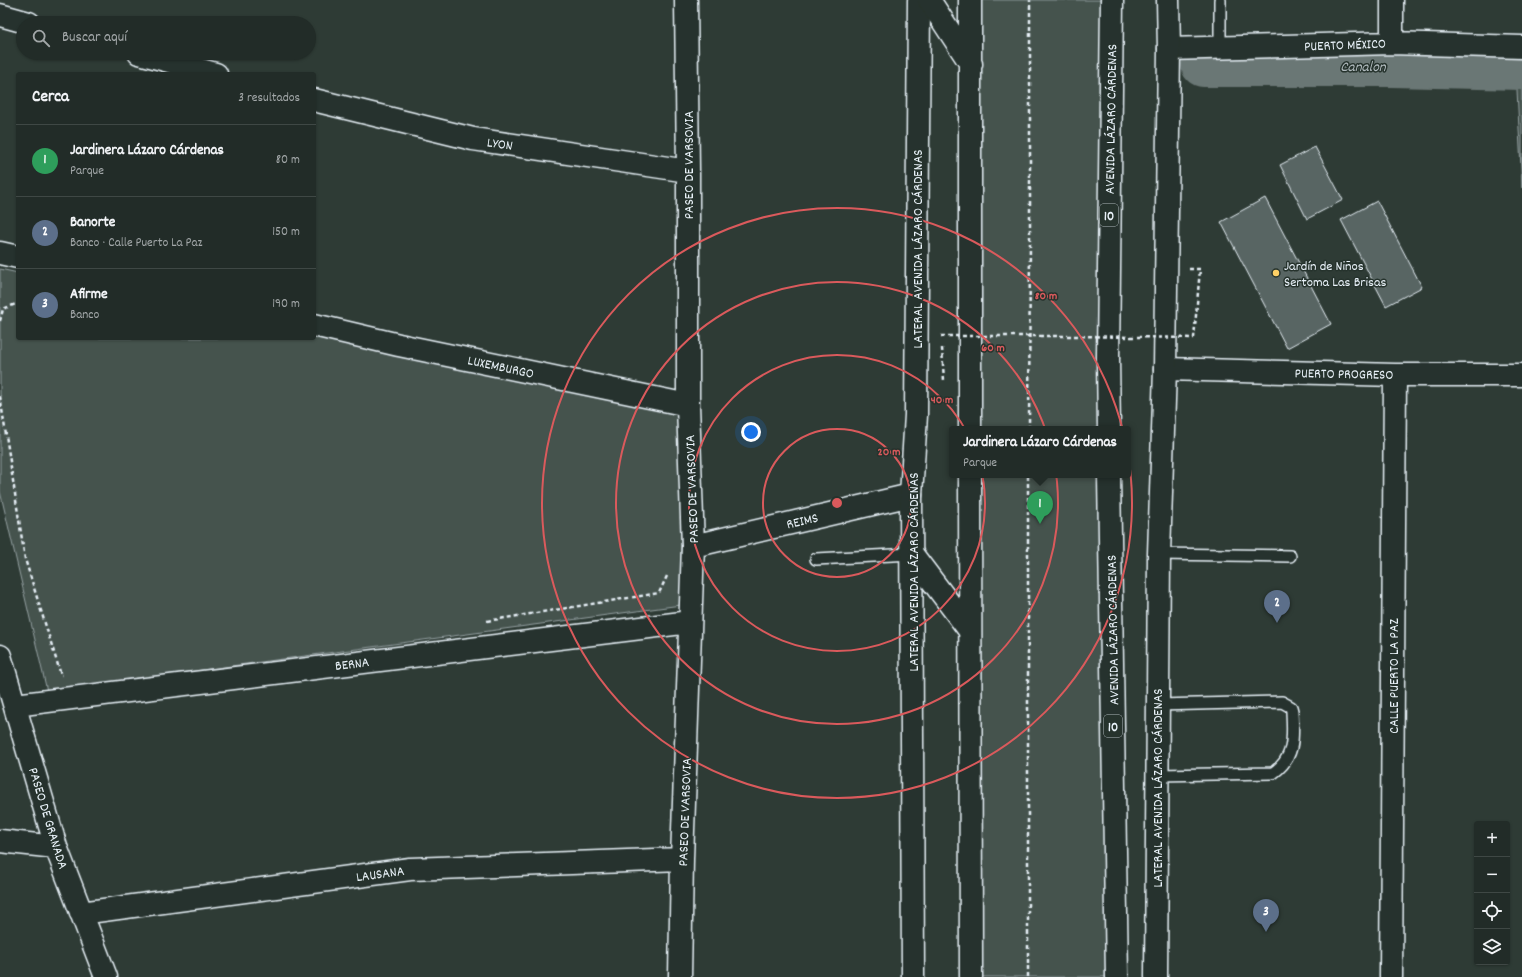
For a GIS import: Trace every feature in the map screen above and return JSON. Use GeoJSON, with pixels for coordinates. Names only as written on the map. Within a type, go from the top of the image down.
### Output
{"type":"FeatureCollection","features":[{"type":"Feature","properties":{"kind":"main road","name":"PASEO DE VARSOVIA"},"geometry":{"type":"LineString","coordinates":[[680,977],[682,860],[693,546],[688,405],[686,0]]}},
{"type":"Feature","properties":{"kind":"main road","name":"LATERAL AVENIDA LÁZARO CÁRDENAS"},"geometry":{"type":"LineString","coordinates":[[913,977],[911,495],[916,415],[919,0]]}},
{"type":"Feature","properties":{"kind":"main road"},"geometry":{"type":"LineString","coordinates":[[929,0],[971,64]]}},
{"type":"Feature","properties":{"kind":"main road"},"geometry":{"type":"LineString","coordinates":[[970,0],[970,426]]}},
{"type":"Feature","properties":{"kind":"main road","name":"AVENIDA LÁZARO CÁRDENAS"},"geometry":{"type":"LineString","coordinates":[[1109,426],[1108,358],[1112,0]]}},
{"type":"Feature","properties":{"kind":"main road","name":"LATERAL AVENIDA LÁZARO CÁRDENAS"},"geometry":{"type":"LineString","coordinates":[[1156,977],[1159,554],[1165,368],[1169,49],[1168,0]]}},
{"type":"Feature","properties":{"kind":"main road"},"geometry":{"type":"LineString","coordinates":[[1392,0],[1392,43]]}},
{"type":"Feature","properties":{"kind":"main road"},"geometry":{"type":"LineString","coordinates":[[0,15],[16,19]]}},
{"type":"Feature","properties":{"kind":"main road","name":"PUERTO MÉXICO"},"geometry":{"type":"LineString","coordinates":[[1169,49],[1392,43],[1522,48]]}},
{"type":"Feature","properties":{"kind":"main road"},"geometry":{"type":"LineString","coordinates":[[165,60],[209,72]]}},
{"type":"Feature","properties":{"kind":"main road","name":"LYON"},"geometry":{"type":"LineString","coordinates":[[316,100],[473,139],[688,171]]}},
{"type":"Feature","properties":{"kind":"main road"},"geometry":{"type":"LineString","coordinates":[[0,253],[16,257]]}},
{"type":"Feature","properties":{"kind":"main road","name":"LUXEMBURGO"},"geometry":{"type":"LineString","coordinates":[[316,325],[399,345],[688,405]]}},
{"type":"Feature","properties":{"kind":"main road","name":"PUERTO PROGRESO"},"geometry":{"type":"LineString","coordinates":[[1165,368],[1394,374],[1522,375]]}},
{"type":"Feature","properties":{"kind":"main road","name":"CALLE PUERTO LA PAZ"},"geometry":{"type":"LineString","coordinates":[[1391,977],[1394,374]]}},
{"type":"Feature","properties":{"kind":"main road"},"geometry":{"type":"LineString","coordinates":[[970,478],[971,977]]}},
{"type":"Feature","properties":{"kind":"main road","name":"AVENIDA LÁZARO CÁRDENAS"},"geometry":{"type":"LineString","coordinates":[[1109,478],[1117,977]]}},
{"type":"Feature","properties":{"kind":"main road","name":"REIMS"},"geometry":{"type":"LineString","coordinates":[[693,546],[911,495]]}},
{"type":"Feature","properties":{"kind":"main road"},"geometry":{"type":"LineString","coordinates":[[912,554],[970,631]]}},
{"type":"Feature","properties":{"kind":"main road","name":"BERNA"},"geometry":{"type":"LineString","coordinates":[[15,705],[690,622]]}},
{"type":"Feature","properties":{"kind":"main road","name":"PASEO DE GRANADA"},"geometry":{"type":"LineString","coordinates":[[0,656],[56,847],[106,977]]}},
{"type":"Feature","properties":{"kind":"main road"},"geometry":{"type":"LineString","coordinates":[[0,841],[56,847]]}},
{"type":"Feature","properties":{"kind":"main road","name":"LAUSANA"},"geometry":{"type":"LineString","coordinates":[[81,914],[410,869],[682,860]]}},
{"type":"Feature","properties":{"kind":"lane"},"geometry":{"type":"LineString","coordinates":[[1220,0],[1220,48]]}},
{"type":"Feature","properties":{"kind":"lane"},"geometry":{"type":"LineString","coordinates":[[816,559],[912,554]]}},
{"type":"Feature","properties":{"kind":"lane"},"geometry":{"type":"LineString","coordinates":[[1159,554],[1290,556]]}},
{"type":"Feature","properties":{"kind":"lane"},"geometry":{"type":"LineString","coordinates":[[1157,775],[1273,773],[1288,756],[1294,739],[1291,707],[1282,702],[1158,704]]}},
{"type":"Feature","properties":{"kind":"path"},"geometry":{"type":"LineString","coordinates":[[1029,426],[1030,0]]}},
{"type":"Feature","properties":{"kind":"path"},"geometry":{"type":"LineString","coordinates":[[941,336],[1194,338],[1200,269],[1166,270]]}},
{"type":"Feature","properties":{"kind":"path"},"geometry":{"type":"LineString","coordinates":[[0,321],[3,309],[16,304]]}},
{"type":"Feature","properties":{"kind":"path"},"geometry":{"type":"LineString","coordinates":[[0,396],[25,559],[61,675],[68,674]]}},
{"type":"Feature","properties":{"kind":"path"},"geometry":{"type":"LineString","coordinates":[[1028,478],[1028,977]]}},
{"type":"Feature","properties":{"kind":"path"},"geometry":{"type":"LineString","coordinates":[[483,622],[659,593],[666,578],[667,570]]}},
{"type":"Feature","properties":{"kind":"shaded area"},"geometry":{"type":"Polygon","coordinates":[[[970,0],[1112,0],[1109,426],[970,426],[970,0]]]}},
{"type":"Feature","properties":{"kind":"shaded area"},"geometry":{"type":"Polygon","coordinates":[[[1516,70],[1522,70],[1522,188],[1516,70]]]}},
{"type":"Feature","properties":{"kind":"shaded area"},"geometry":{"type":"Polygon","coordinates":[[[0,269],[16,273],[16,340],[316,340],[316,335],[681,411],[681,605],[47,691],[0,491],[0,269]]]}},
{"type":"Feature","properties":{"kind":"shaded area"},"geometry":{"type":"Polygon","coordinates":[[[970,478],[1109,478],[1117,977],[971,977],[970,478]]]}},
{"type":"Feature","properties":{"kind":"building"},"geometry":{"type":"Polygon","coordinates":[[[1315,147],[1343,200],[1307,219],[1280,165],[1315,147]]]}},
{"type":"Feature","properties":{"kind":"building","name":"Jardín de Niños Sertoma Las Brisas"},"geometry":{"type":"Polygon","coordinates":[[[1265,198],[1331,324],[1287,348],[1221,222],[1265,198]]]}},
{"type":"Feature","properties":{"kind":"building"},"geometry":{"type":"Polygon","coordinates":[[[1377,201],[1422,287],[1386,306],[1341,220],[1377,201]]]}},
{"type":"Feature","properties":{"kind":"waterway","name":"Canalon"},"geometry":{"type":"LineString","coordinates":[[1203,65],[1392,65],[1522,68]]}},
{"type":"Feature","properties":{"kind":"place","name":"Jardín de Niños Sertoma Las Brisas"},"geometry":{"type":"Point","coordinates":[1276,273]}},
{"type":"Feature","properties":{"kind":"place","name":"Jardinera Lázaro Cárdenas"},"geometry":{"type":"Point","coordinates":[1040,524]}},
{"type":"Feature","properties":{"kind":"place","name":"Banorte"},"geometry":{"type":"Point","coordinates":[1277,623]}},
{"type":"Feature","properties":{"kind":"place","name":"Afirme"},"geometry":{"type":"Point","coordinates":[1266,932]}}]}
